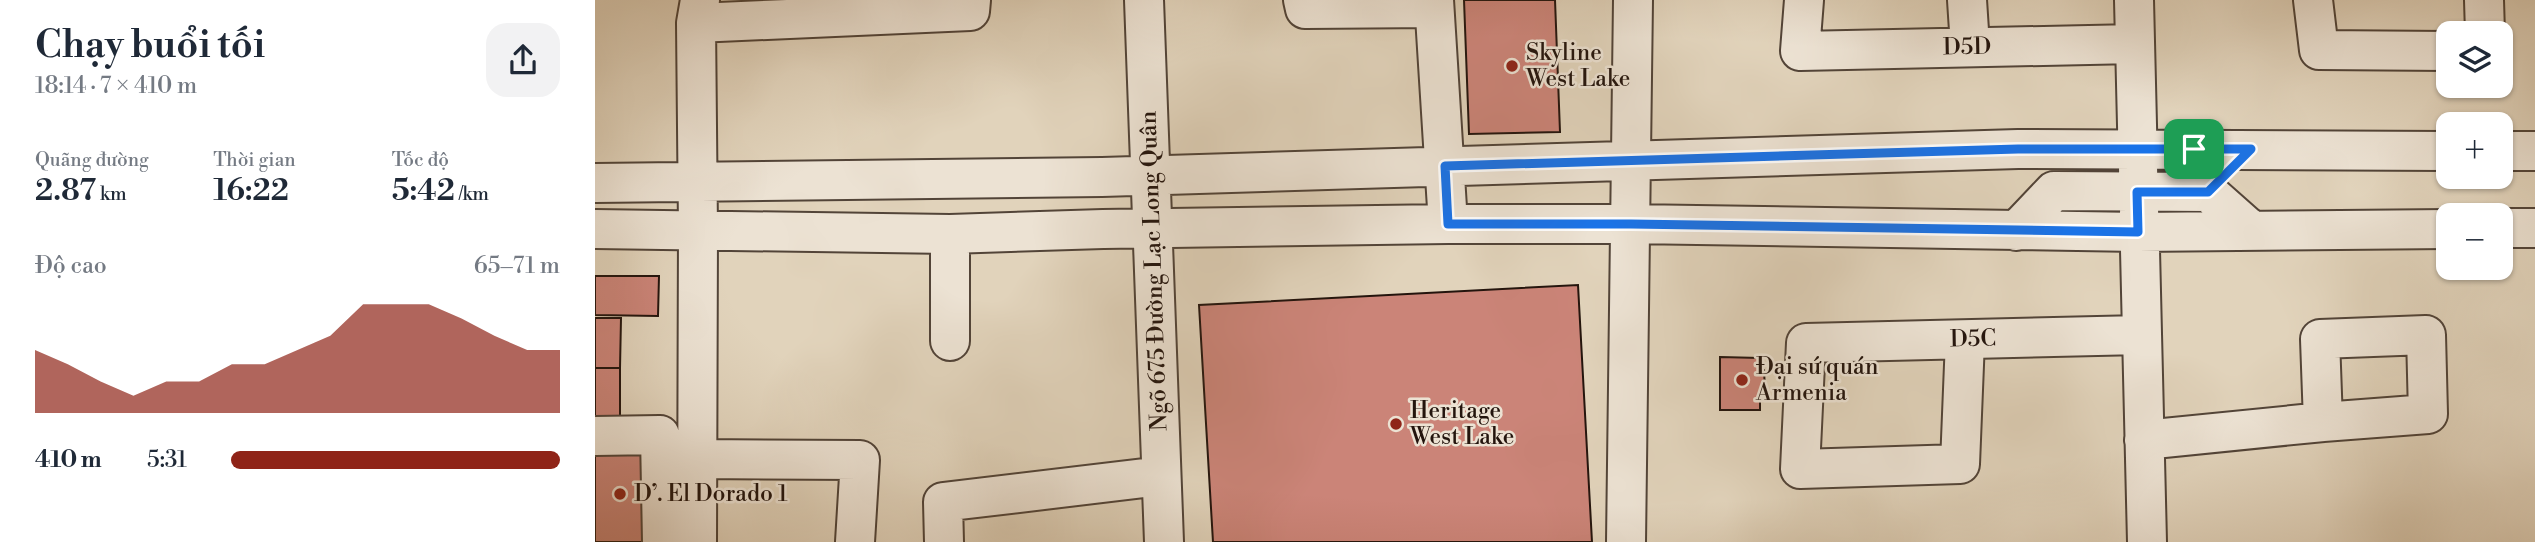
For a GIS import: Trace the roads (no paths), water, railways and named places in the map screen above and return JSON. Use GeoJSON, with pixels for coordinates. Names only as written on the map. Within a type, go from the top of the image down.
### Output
{"type":"FeatureCollection","features":[{"type":"Feature","properties":{"kind":"street"},"geometry":{"type":"LineString","coordinates":[[697,542],[698,12],[970,11],[971,0]]}},
{"type":"Feature","properties":{"kind":"street","name":"Ngõ 675 Đường Lạc Long Quân"},"geometry":{"type":"LineString","coordinates":[[1144,0],[1164,542]]}},
{"type":"Feature","properties":{"kind":"street"},"geometry":{"type":"LineString","coordinates":[[1303,0],[1305,9],[1434,4],[1448,224]]}},
{"type":"Feature","properties":{"kind":"street"},"geometry":{"type":"LineString","coordinates":[[1626,542],[1633,0]]}},
{"type":"Feature","properties":{"kind":"street","name":"D5D"},"geometry":{"type":"LineString","coordinates":[[1804,0],[1800,51],[2135,44]]}},
{"type":"Feature","properties":{"kind":"street"},"geometry":{"type":"LineString","coordinates":[[1967,0],[1970,46]]}},
{"type":"Feature","properties":{"kind":"street"},"geometry":{"type":"LineString","coordinates":[[2134,0],[2147,542]]}},
{"type":"Feature","properties":{"kind":"street"},"geometry":{"type":"LineString","coordinates":[[2313,0],[2319,50],[2436,51]]}},
{"type":"Feature","properties":{"kind":"street"},"geometry":{"type":"LineString","coordinates":[[2484,0],[2485,21]]}},
{"type":"Feature","properties":{"kind":"street"},"geometry":{"type":"LineString","coordinates":[[2018,149],[2055,191]]}},
{"type":"Feature","properties":{"kind":"street"},"geometry":{"type":"LineString","coordinates":[[595,183],[698,184],[1150,176],[2018,149],[2436,150]]}},
{"type":"Feature","properties":{"kind":"street"},"geometry":{"type":"LineString","coordinates":[[2208,192],[2251,149]]}},
{"type":"Feature","properties":{"kind":"street"},"geometry":{"type":"LineString","coordinates":[[2513,151],[2535,151]]}},
{"type":"Feature","properties":{"kind":"street"},"geometry":{"type":"LineString","coordinates":[[2016,231],[2055,191],[2208,192],[2252,231]]}},
{"type":"Feature","properties":{"kind":"street"},"geometry":{"type":"LineString","coordinates":[[595,229],[950,234],[1151,228],[1631,224],[2138,232],[2436,229]]}},
{"type":"Feature","properties":{"kind":"street"},"geometry":{"type":"LineString","coordinates":[[2513,228],[2535,228]]}},
{"type":"Feature","properties":{"kind":"street"},"geometry":{"type":"LineString","coordinates":[[950,234],[950,341]]}},
{"type":"Feature","properties":{"kind":"street","name":"D5C"},"geometry":{"type":"LineString","coordinates":[[1965,340],[1961,464],[1800,469],[1807,344],[2141,335]]}},
{"type":"Feature","properties":{"kind":"street"},"geometry":{"type":"LineString","coordinates":[[2144,440],[2323,422]]}},
{"type":"Feature","properties":{"kind":"street"},"geometry":{"type":"LineString","coordinates":[[595,436],[660,435],[662,542]]}},
{"type":"Feature","properties":{"kind":"street"},"geometry":{"type":"LineString","coordinates":[[698,459],[860,460],[855,542]]}},
{"type":"Feature","properties":{"kind":"street"},"geometry":{"type":"LineString","coordinates":[[944,542],[943,502],[1161,476]]}},
{"type":"Feature","properties":{"kind":"place","name":"Skyline West Lake"},"geometry":{"type":"Point","coordinates":[1512,66]}},
{"type":"Feature","properties":{"kind":"place","name":"Đại sứ quán Armenia"},"geometry":{"type":"Point","coordinates":[1742,380]}},
{"type":"Feature","properties":{"kind":"place","name":"Heritage West Lake"},"geometry":{"type":"Point","coordinates":[1396,424]}},
{"type":"Feature","properties":{"kind":"place","name":"D’. El Dorado 1"},"geometry":{"type":"Point","coordinates":[620,494]}}]}
